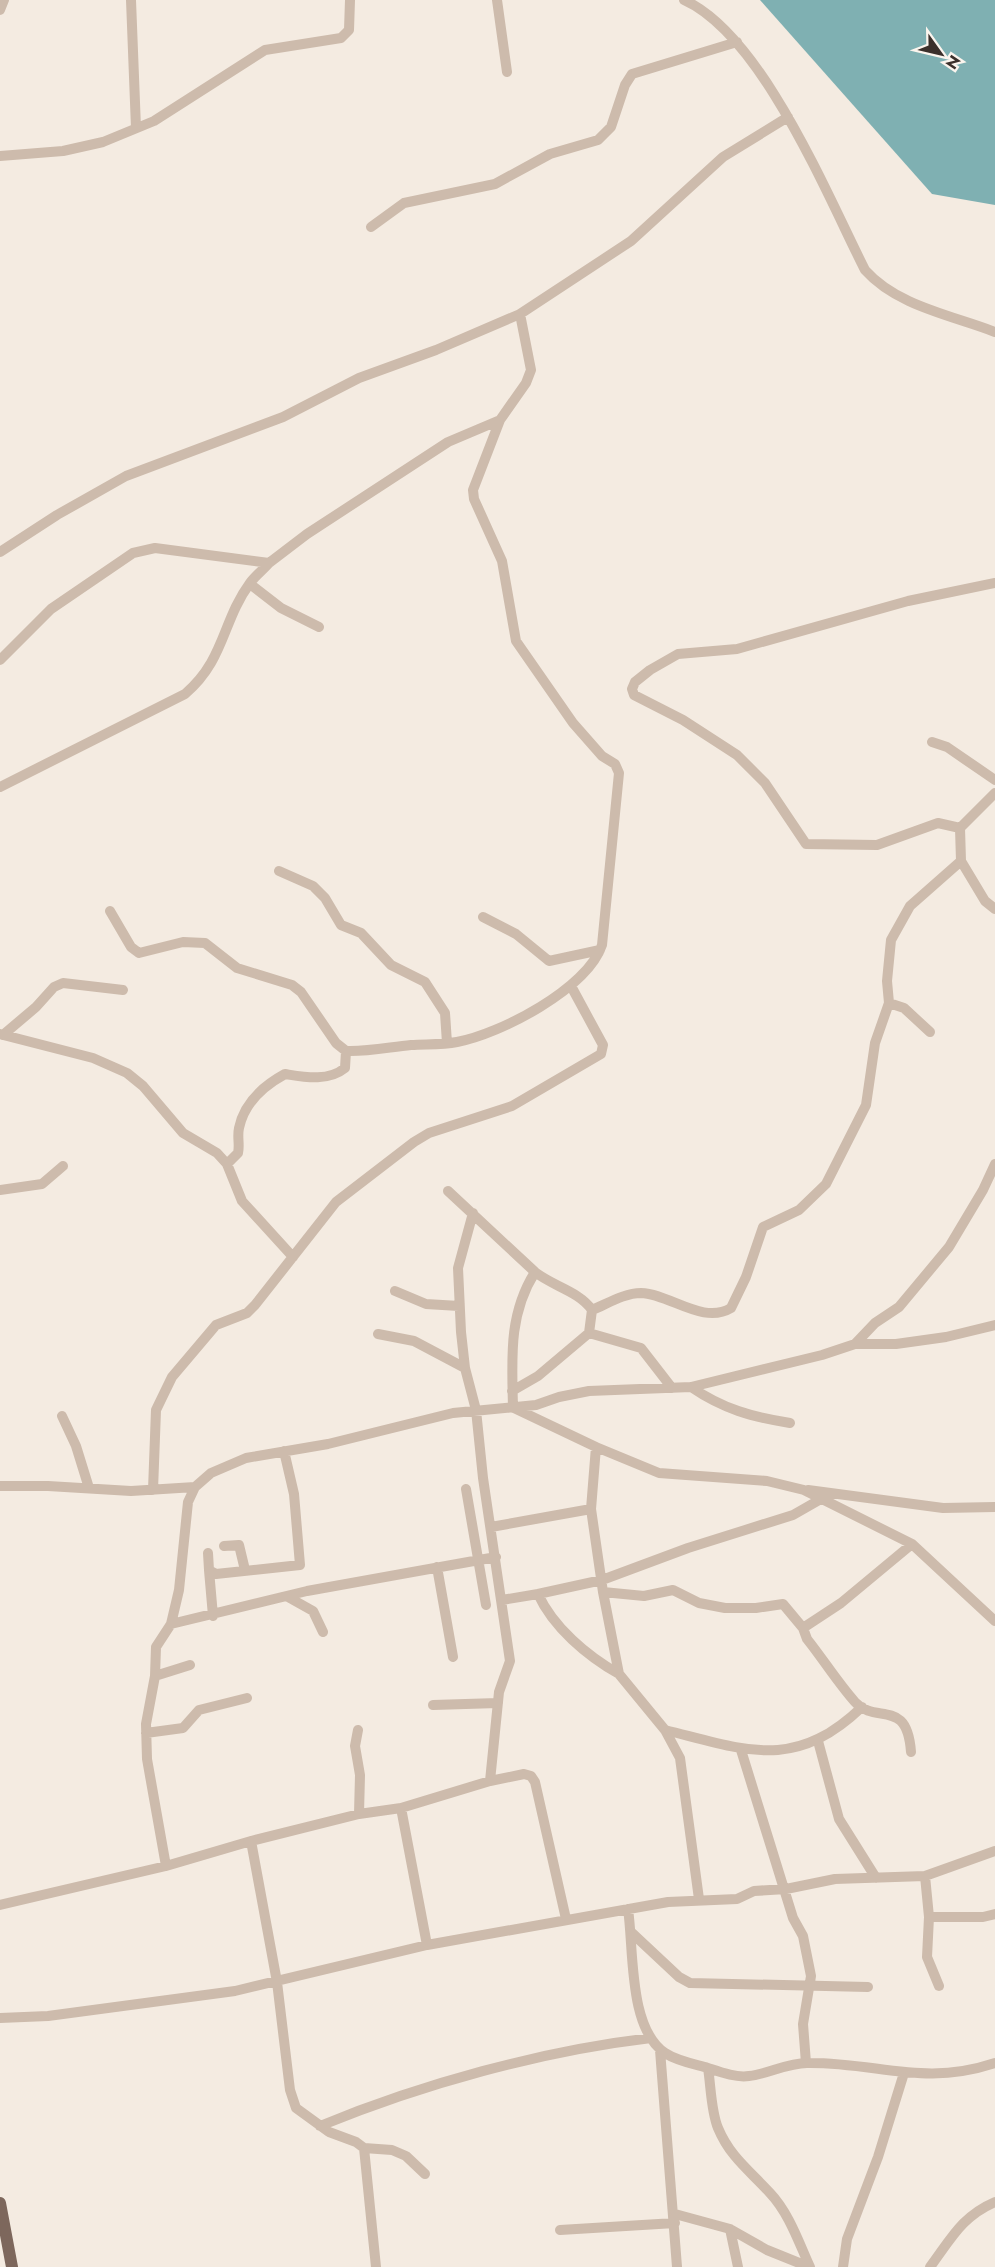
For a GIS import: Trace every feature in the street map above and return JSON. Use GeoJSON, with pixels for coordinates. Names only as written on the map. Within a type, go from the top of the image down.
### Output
{"type":"FeatureCollection","features":[{"type":"Feature","properties":{"kind":"main road"},"geometry":{"type":"LineString","coordinates":[[0,2203],[12,2267]]}},
{"type":"Feature","properties":{"kind":"street"},"geometry":{"type":"LineString","coordinates":[[0,10],[4,0]]}},
{"type":"Feature","properties":{"kind":"street"},"geometry":{"type":"LineString","coordinates":[[131,0],[136,128]]}},
{"type":"Feature","properties":{"kind":"street"},"geometry":{"type":"LineString","coordinates":[[0,156],[85,148],[154,120],[265,50],[341,38],[349,30],[350,0]]}},
{"type":"Feature","properties":{"kind":"street"},"geometry":{"type":"LineString","coordinates":[[496,0],[507,72]]}},
{"type":"Feature","properties":{"kind":"street"},"geometry":{"type":"LineString","coordinates":[[684,0],[706,14],[737,42],[788,117],[865,270],[874,281],[892,295],[995,332]]}},
{"type":"Feature","properties":{"kind":"street"},"geometry":{"type":"LineString","coordinates":[[371,226],[399,205],[495,184],[550,154],[598,140],[611,128],[625,85],[632,74],[737,42]]}},
{"type":"Feature","properties":{"kind":"street"},"geometry":{"type":"LineString","coordinates":[[0,552],[57,515],[126,476],[283,417],[359,378],[436,350],[520,314],[631,241],[723,157],[788,117]]}},
{"type":"Feature","properties":{"kind":"street"},"geometry":{"type":"LineString","coordinates":[[110,911],[131,947],[140,953],[183,942],[205,943],[237,968],[292,985],[301,992],[336,1044],[346,1051],[447,1043],[477,1035],[561,996],[600,950],[619,773],[615,764],[602,756],[573,723],[514,638],[502,561],[472,490],[500,420],[526,383],[531,370],[520,314]]}},
{"type":"Feature","properties":{"kind":"street"},"geometry":{"type":"LineString","coordinates":[[0,787],[185,694],[201,681],[213,663],[249,584],[269,563],[316,528],[448,442],[500,420]]}},
{"type":"Feature","properties":{"kind":"street"},"geometry":{"type":"LineString","coordinates":[[0,660],[51,609],[133,553],[155,548],[269,563]]}},
{"type":"Feature","properties":{"kind":"street"},"geometry":{"type":"LineString","coordinates":[[960,828],[938,823],[877,845],[806,844],[765,783],[748,765],[688,723],[633,695],[632,689],[635,682],[650,670],[678,654],[737,649],[908,601],[946,595],[995,583]]}},
{"type":"Feature","properties":{"kind":"street"},"geometry":{"type":"LineString","coordinates":[[249,584],[281,608],[320,627]]}},
{"type":"Feature","properties":{"kind":"street"},"geometry":{"type":"LineString","coordinates":[[932,742],[947,747],[995,780]]}},
{"type":"Feature","properties":{"kind":"street"},"geometry":{"type":"LineString","coordinates":[[995,793],[960,828],[961,861],[985,901],[995,909]]}},
{"type":"Feature","properties":{"kind":"street"},"geometry":{"type":"LineString","coordinates":[[592,1310],[638,1293],[650,1294],[704,1312],[720,1312],[731,1308],[746,1277],[763,1227],[800,1210],[812,1201],[826,1184],[866,1105],[875,1043],[889,1003],[887,981],[891,940],[902,917],[921,895],[961,861]]}},
{"type":"Feature","properties":{"kind":"street"},"geometry":{"type":"LineString","coordinates":[[279,871],[313,886],[325,898],[340,925],[361,933],[392,965],[424,982],[445,1013],[447,1043]]}},
{"type":"Feature","properties":{"kind":"street"},"geometry":{"type":"LineString","coordinates":[[483,917],[516,934],[549,961],[600,950]]}},
{"type":"Feature","properties":{"kind":"street"},"geometry":{"type":"LineString","coordinates":[[1,1034],[36,1007],[54,987],[63,983],[123,990]]}},
{"type":"Feature","properties":{"kind":"street"},"geometry":{"type":"LineString","coordinates":[[153,1490],[156,1410],[172,1377],[216,1325],[247,1313],[255,1305],[343,1196],[421,1137],[512,1106],[601,1054],[603,1045],[571,986]]}},
{"type":"Feature","properties":{"kind":"street"},"geometry":{"type":"LineString","coordinates":[[889,1003],[904,1008],[930,1032]]}},
{"type":"Feature","properties":{"kind":"street"},"geometry":{"type":"LineString","coordinates":[[1,1034],[93,1058],[127,1073],[142,1086],[183,1133],[212,1148],[227,1164],[242,1201],[293,1257]]}},
{"type":"Feature","properties":{"kind":"street"},"geometry":{"type":"LineString","coordinates":[[227,1164],[238,1153],[239,1130],[246,1109],[262,1089],[285,1074],[305,1079],[338,1073],[345,1068],[346,1051]]}},
{"type":"Feature","properties":{"kind":"street"},"geometry":{"type":"LineString","coordinates":[[855,1344],[874,1323],[899,1308],[949,1247],[983,1190],[995,1164]]}},
{"type":"Feature","properties":{"kind":"street"},"geometry":{"type":"LineString","coordinates":[[0,1190],[46,1182],[63,1166]]}},
{"type":"Feature","properties":{"kind":"street"},"geometry":{"type":"LineString","coordinates":[[448,1191],[535,1272],[548,1282],[580,1298],[592,1310]]}},
{"type":"Feature","properties":{"kind":"street"},"geometry":{"type":"LineString","coordinates":[[473,1213],[460,1259],[459,1306],[465,1368],[476,1410],[510,1661],[498,1703],[490,1781]]}},
{"type":"Feature","properties":{"kind":"street"},"geometry":{"type":"LineString","coordinates":[[513,1408],[512,1350],[516,1316],[521,1294],[535,1272]]}},
{"type":"Feature","properties":{"kind":"street"},"geometry":{"type":"LineString","coordinates":[[395,1291],[426,1304],[459,1306]]}},
{"type":"Feature","properties":{"kind":"street"},"geometry":{"type":"LineString","coordinates":[[512,1391],[538,1376],[589,1333],[592,1310]]}},
{"type":"Feature","properties":{"kind":"street"},"geometry":{"type":"LineString","coordinates":[[0,1486],[131,1491],[195,1486],[228,1464],[246,1458],[476,1410],[536,1405],[589,1391],[692,1387],[822,1355],[855,1344],[896,1344],[946,1337],[995,1325]]}},
{"type":"Feature","properties":{"kind":"street"},"geometry":{"type":"LineString","coordinates":[[589,1333],[642,1348],[672,1388]]}},
{"type":"Feature","properties":{"kind":"street"},"geometry":{"type":"LineString","coordinates":[[378,1334],[414,1341],[465,1368]]}},
{"type":"Feature","properties":{"kind":"street"},"geometry":{"type":"LineString","coordinates":[[692,1387],[714,1402],[735,1412],[790,1423]]}},
{"type":"Feature","properties":{"kind":"street"},"geometry":{"type":"LineString","coordinates":[[513,1408],[596,1448],[659,1473],[767,1481],[804,1490],[943,1508],[995,1507]]}},
{"type":"Feature","properties":{"kind":"street"},"geometry":{"type":"LineString","coordinates":[[62,1416],[76,1446],[88,1488]]}},
{"type":"Feature","properties":{"kind":"street"},"geometry":{"type":"LineString","coordinates":[[596,1448],[591,1509],[602,1586],[619,1674]]}},
{"type":"Feature","properties":{"kind":"street"},"geometry":{"type":"LineString","coordinates":[[209,1570],[216,1574],[245,1570],[273,1570],[298,1566],[301,1563],[294,1494],[284,1451]]}},
{"type":"Feature","properties":{"kind":"street"},"geometry":{"type":"LineString","coordinates":[[166,1866],[147,1759],[146,1733],[155,1676],[156,1647],[171,1624],[179,1590],[188,1502],[195,1486]]}},
{"type":"Feature","properties":{"kind":"street"},"geometry":{"type":"LineString","coordinates":[[466,1489],[486,1605]]}},
{"type":"Feature","properties":{"kind":"street"},"geometry":{"type":"LineString","coordinates":[[804,1490],[912,1544],[995,1621]]}},
{"type":"Feature","properties":{"kind":"street"},"geometry":{"type":"LineString","coordinates":[[502,1600],[602,1586],[688,1548],[793,1515],[821,1499]]}},
{"type":"Feature","properties":{"kind":"street"},"geometry":{"type":"LineString","coordinates":[[491,1527],[591,1509]]}},
{"type":"Feature","properties":{"kind":"street"},"geometry":{"type":"LineString","coordinates":[[803,1628],[841,1603],[912,1544]]}},
{"type":"Feature","properties":{"kind":"street"},"geometry":{"type":"LineString","coordinates":[[224,1546],[239,1545],[245,1570]]}},
{"type":"Feature","properties":{"kind":"street"},"geometry":{"type":"LineString","coordinates":[[208,1553],[213,1616]]}},
{"type":"Feature","properties":{"kind":"street"},"geometry":{"type":"LineString","coordinates":[[171,1624],[288,1597],[496,1557]]}},
{"type":"Feature","properties":{"kind":"street"},"geometry":{"type":"LineString","coordinates":[[437,1567],[453,1657]]}},
{"type":"Feature","properties":{"kind":"street"},"geometry":{"type":"LineString","coordinates":[[602,1586],[644,1596],[673,1590],[699,1603],[725,1608],[783,1604],[803,1628],[814,1648],[856,1704],[890,1714],[897,1719],[909,1733],[911,1752]]}},
{"type":"Feature","properties":{"kind":"street"},"geometry":{"type":"LineString","coordinates":[[538,1594],[543,1606],[586,1653],[619,1674],[665,1730],[680,1758],[699,1899]]}},
{"type":"Feature","properties":{"kind":"street"},"geometry":{"type":"LineString","coordinates":[[288,1597],[312,1611],[323,1632]]}},
{"type":"Feature","properties":{"kind":"street"},"geometry":{"type":"LineString","coordinates":[[155,1676],[190,1665]]}},
{"type":"Feature","properties":{"kind":"street"},"geometry":{"type":"LineString","coordinates":[[146,1733],[183,1728],[199,1710],[247,1698]]}},
{"type":"Feature","properties":{"kind":"street"},"geometry":{"type":"LineString","coordinates":[[433,1705],[498,1703]]}},
{"type":"Feature","properties":{"kind":"street"},"geometry":{"type":"LineString","coordinates":[[665,1730],[741,1750],[769,1751],[799,1748],[818,1741],[845,1724],[862,1707]]}},
{"type":"Feature","properties":{"kind":"street"},"geometry":{"type":"LineString","coordinates":[[358,1730],[355,1746],[360,1775],[359,1814]]}},
{"type":"Feature","properties":{"kind":"street"},"geometry":{"type":"LineString","coordinates":[[818,1741],[839,1819],[876,1878]]}},
{"type":"Feature","properties":{"kind":"street"},"geometry":{"type":"LineString","coordinates":[[741,1750],[755,1800],[786,1889],[793,1918],[803,1936],[811,1987],[803,2024],[806,2063]]}},
{"type":"Feature","properties":{"kind":"street"},"geometry":{"type":"LineString","coordinates":[[0,1905],[166,1866],[251,1841],[359,1814],[401,1808],[490,1781],[524,1774],[533,1779],[566,1919]]}},
{"type":"Feature","properties":{"kind":"street"},"geometry":{"type":"LineString","coordinates":[[401,1808],[427,1945]]}},
{"type":"Feature","properties":{"kind":"street"},"geometry":{"type":"LineString","coordinates":[[251,1841],[277,1982],[293,2101],[300,2113],[320,2127],[364,2148],[397,2152],[412,2159],[426,2174]]}},
{"type":"Feature","properties":{"kind":"street"},"geometry":{"type":"LineString","coordinates":[[0,2018],[48,2016],[234,1991],[427,1945],[628,1909],[699,1899],[737,1899],[754,1891],[786,1889],[835,1878],[925,1876],[995,1851]]}},
{"type":"Feature","properties":{"kind":"street"},"geometry":{"type":"LineString","coordinates":[[925,1876],[929,1917],[927,1957],[939,1986]]}},
{"type":"Feature","properties":{"kind":"street"},"geometry":{"type":"LineString","coordinates":[[628,1909],[638,2008],[651,2038],[660,2050],[672,2057],[747,2077],[806,2063],[948,2075],[995,2063]]}},
{"type":"Feature","properties":{"kind":"street"},"geometry":{"type":"LineString","coordinates":[[929,1917],[983,1917],[995,1914]]}},
{"type":"Feature","properties":{"kind":"street"},"geometry":{"type":"LineString","coordinates":[[632,1933],[679,1977],[690,1983],[868,1987]]}},
{"type":"Feature","properties":{"kind":"street"},"geometry":{"type":"LineString","coordinates":[[320,2127],[400,2096],[530,2061],[651,2038]]}},
{"type":"Feature","properties":{"kind":"street"},"geometry":{"type":"LineString","coordinates":[[660,2050],[663,2110],[675,2218],[677,2267]]}},
{"type":"Feature","properties":{"kind":"street"},"geometry":{"type":"LineString","coordinates":[[708,2068],[717,2125],[725,2144],[738,2162],[771,2193],[810,2267]]}},
{"type":"Feature","properties":{"kind":"street"},"geometry":{"type":"LineString","coordinates":[[843,2267],[847,2239],[878,2157],[904,2073]]}},
{"type":"Feature","properties":{"kind":"street"},"geometry":{"type":"LineString","coordinates":[[364,2148],[376,2267]]}},
{"type":"Feature","properties":{"kind":"street"},"geometry":{"type":"LineString","coordinates":[[930,2267],[966,2219],[976,2210],[995,2202]]}},
{"type":"Feature","properties":{"kind":"street"},"geometry":{"type":"LineString","coordinates":[[560,2230],[675,2218],[730,2229],[767,2250],[810,2267]]}},
{"type":"Feature","properties":{"kind":"street"},"geometry":{"type":"LineString","coordinates":[[730,2229],[738,2267]]}},
{"type":"Feature","properties":{"kind":"water"},"geometry":{"type":"Polygon","coordinates":[[[760,0],[995,0],[995,205],[932,194],[760,0]]]}}]}
